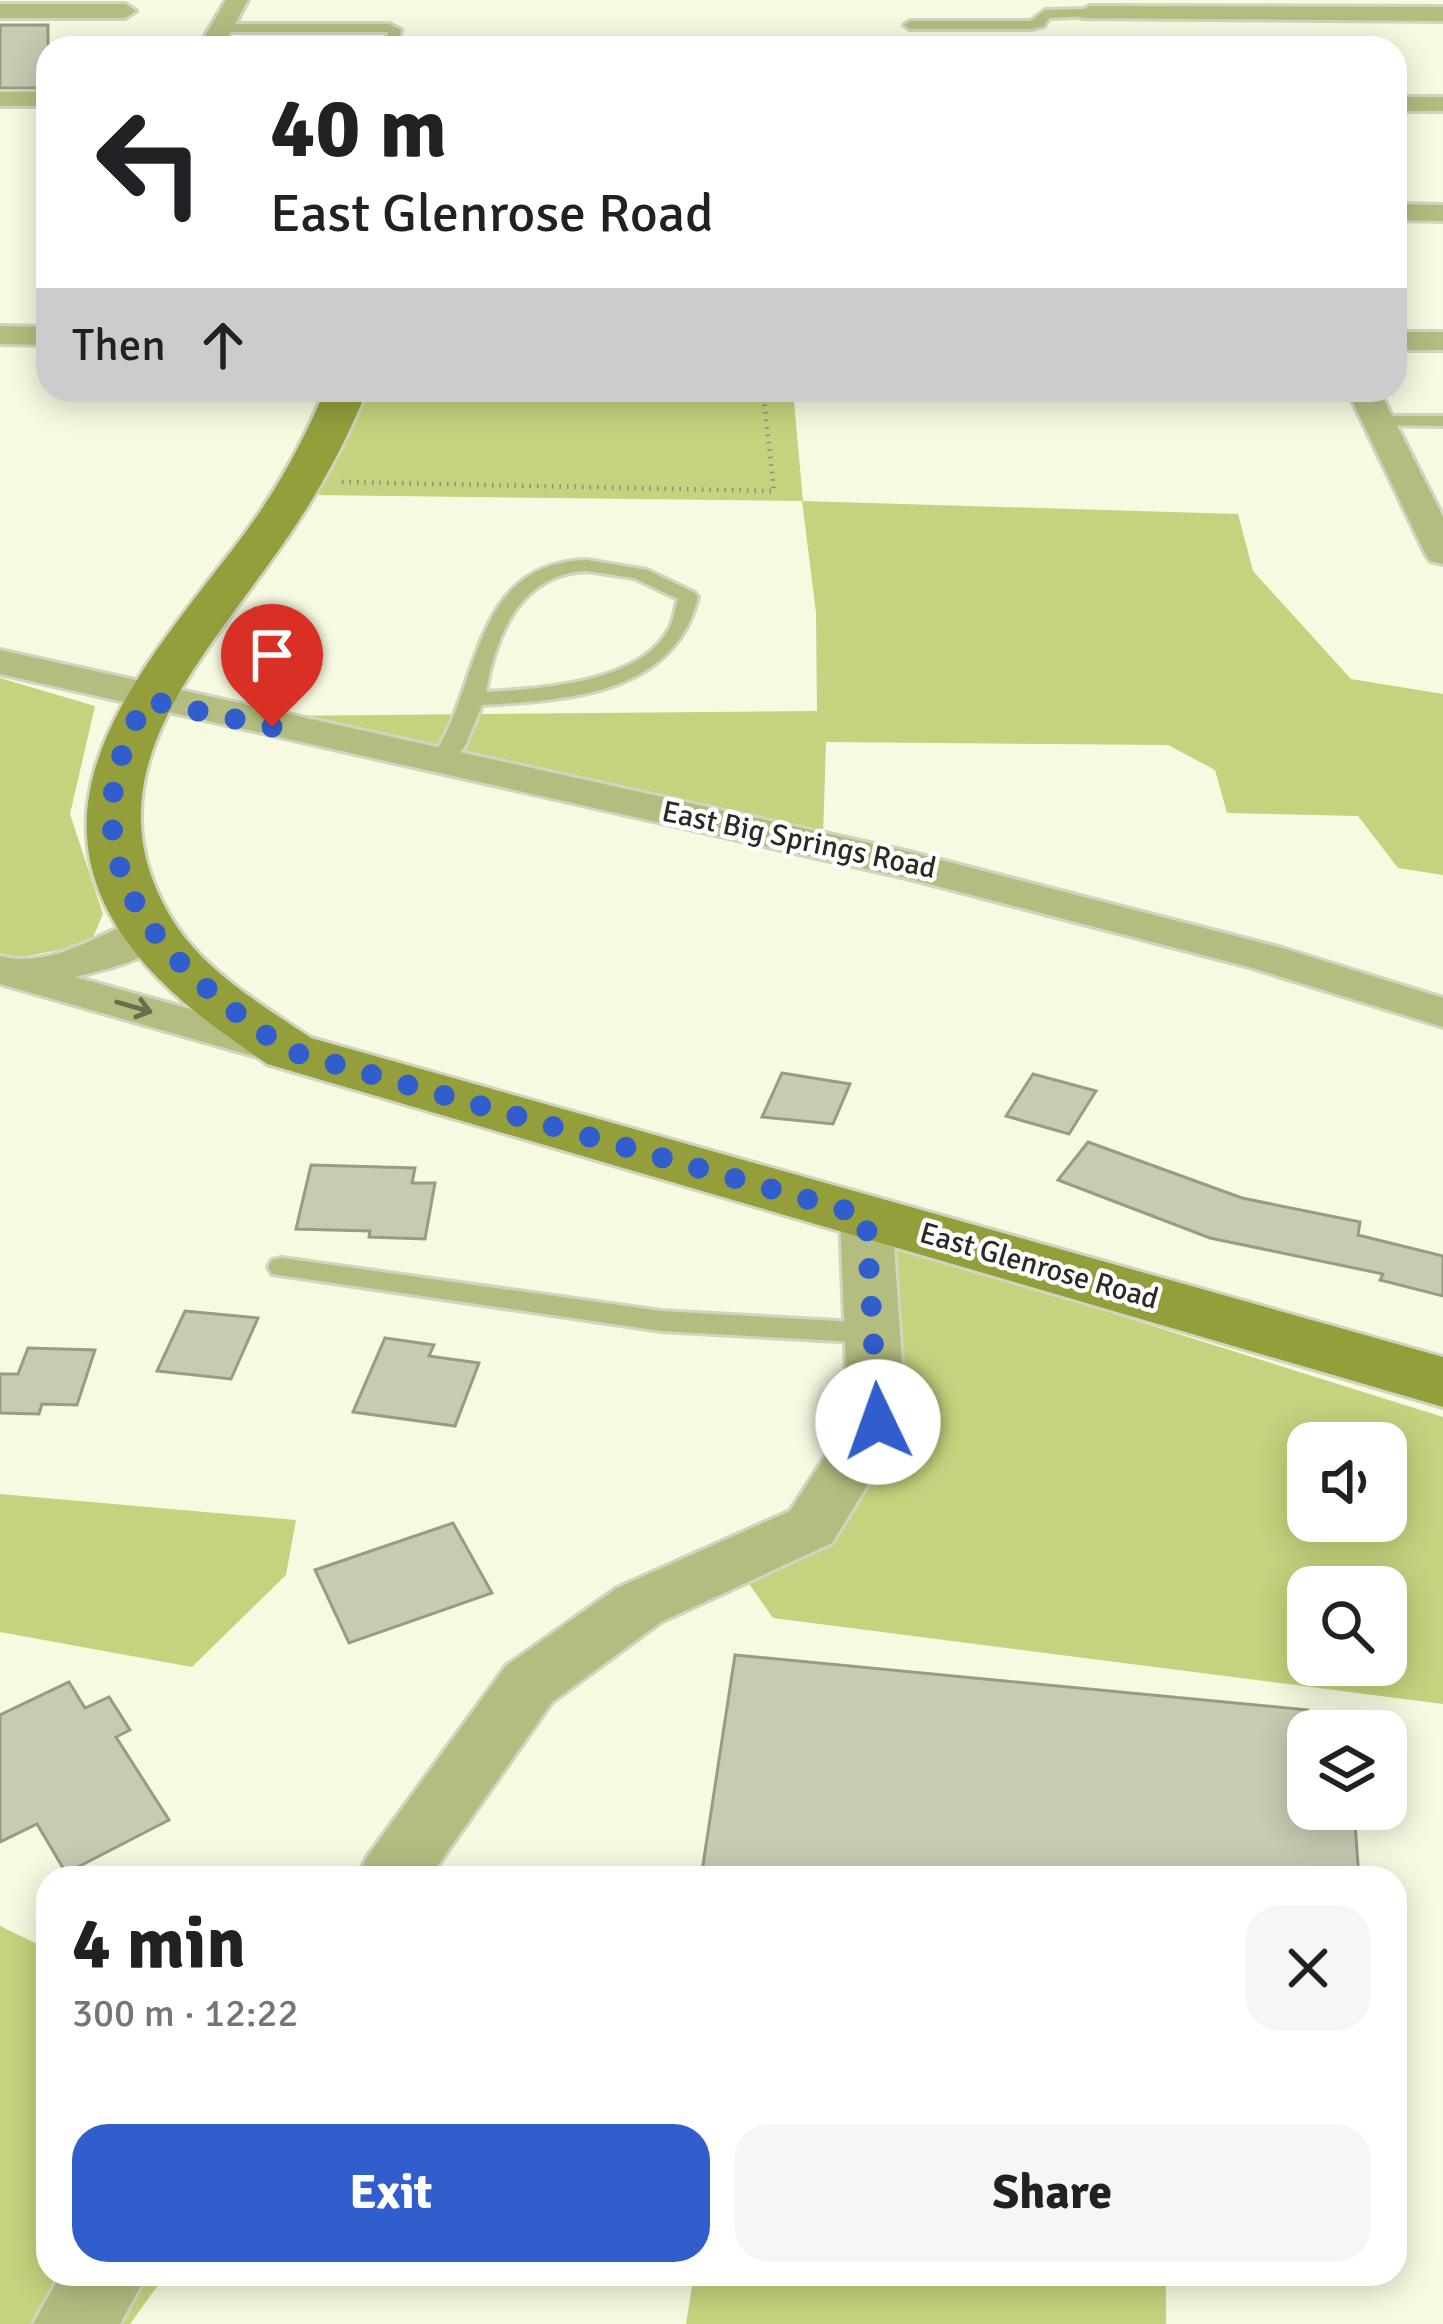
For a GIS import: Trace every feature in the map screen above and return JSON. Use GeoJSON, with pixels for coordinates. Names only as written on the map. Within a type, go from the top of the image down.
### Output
{"type":"FeatureCollection","features":[{"type":"Feature","properties":{"kind":"street"},"geometry":{"type":"LineString","coordinates":[[217,36],[236,0]]}},
{"type":"Feature","properties":{"kind":"street"},"geometry":{"type":"LineString","coordinates":[[1089,13],[1175,7],[1443,14]]}},
{"type":"Feature","properties":{"kind":"street"},"geometry":{"type":"LineString","coordinates":[[0,10],[125,11]]}},
{"type":"Feature","properties":{"kind":"street"},"geometry":{"type":"LineString","coordinates":[[0,99],[36,99]]}},
{"type":"Feature","properties":{"kind":"street"},"geometry":{"type":"LineString","coordinates":[[1407,104],[1443,104]]}},
{"type":"Feature","properties":{"kind":"street"},"geometry":{"type":"LineString","coordinates":[[1407,212],[1443,213]]}},
{"type":"Feature","properties":{"kind":"street"},"geometry":{"type":"LineString","coordinates":[[0,335],[36,336]]}},
{"type":"Feature","properties":{"kind":"street"},"geometry":{"type":"LineString","coordinates":[[1407,341],[1443,341]]}},
{"type":"Feature","properties":{"kind":"street","name":"East Glenrose Road"},"geometry":{"type":"LineString","coordinates":[[340,402],[258,547],[201,616],[147,700],[125,739],[112,781],[114,837],[124,880],[150,931],[229,1009],[289,1051],[1443,1382]]}},
{"type":"Feature","properties":{"kind":"street"},"geometry":{"type":"LineString","coordinates":[[1371,406],[1443,553]]}},
{"type":"Feature","properties":{"kind":"street","name":"East Big Springs Road"},"geometry":{"type":"LineString","coordinates":[[0,662],[147,700],[934,869],[1324,973],[1443,1013]]}},
{"type":"Feature","properties":{"kind":"street"},"geometry":{"type":"LineString","coordinates":[[10,973],[103,956],[150,931]]}},
{"type":"Feature","properties":{"kind":"street"},"geometry":{"type":"LineString","coordinates":[[10,973],[289,1051]]}},
{"type":"Feature","properties":{"kind":"street"},"geometry":{"type":"LineString","coordinates":[[400,1866],[529,1684],[639,1604],[811,1528],[878,1422],[866,1216]]}},
{"type":"Feature","properties":{"kind":"lane"},"geometry":{"type":"LineString","coordinates":[[910,25],[1031,25],[1040,23],[1045,14],[1089,13]]}},
{"type":"Feature","properties":{"kind":"lane"},"geometry":{"type":"LineString","coordinates":[[251,36],[389,28],[395,30],[393,36]]}},
{"type":"Feature","properties":{"kind":"lane"},"geometry":{"type":"LineString","coordinates":[[1371,406],[1443,421]]}},
{"type":"Feature","properties":{"kind":"lane"},"geometry":{"type":"LineString","coordinates":[[439,763],[454,746],[474,699],[482,646],[503,612],[552,568],[574,564],[611,568],[664,580],[688,597],[687,620],[659,651],[623,676],[574,690],[474,699]]}},
{"type":"Feature","properties":{"kind":"lane"},"geometry":{"type":"LineString","coordinates":[[282,1267],[662,1321],[872,1333]]}},
{"type":"Feature","properties":{"kind":"path"},"geometry":{"type":"LineString","coordinates":[[340,466],[334,482],[774,490],[764,402]]}},
{"type":"Feature","properties":{"kind":"green space"},"geometry":{"type":"Polygon","coordinates":[[[350,402],[794,402],[803,501],[1238,514],[1253,571],[1351,679],[1443,694],[1443,875],[1398,868],[1358,816],[1227,813],[1215,770],[1168,745],[826,742],[823,837],[274,716],[817,711],[816,613],[802,501],[314,495],[350,402]]]}},
{"type":"Feature","properties":{"kind":"green space"},"geometry":{"type":"Polygon","coordinates":[[[0,678],[95,706],[70,814],[103,914],[90,944],[12,959],[0,956],[0,678]]]}},
{"type":"Feature","properties":{"kind":"green space"},"geometry":{"type":"Polygon","coordinates":[[[889,1243],[1443,1417],[1443,1704],[1303,1686],[1407,1686],[1407,1566],[1287,1566],[1287,1684],[773,1618],[745,1578],[825,1541],[896,1450],[889,1243]]]}},
{"type":"Feature","properties":{"kind":"green space"},"geometry":{"type":"Polygon","coordinates":[[[0,1494],[296,1520],[286,1575],[192,1667],[0,1632],[0,1494]]]}},
{"type":"Feature","properties":{"kind":"green space"},"geometry":{"type":"Polygon","coordinates":[[[0,1926],[36,1943],[36,2286],[157,2286],[130,2324],[0,2324],[0,1926]]]}},
{"type":"Feature","properties":{"kind":"green space"},"geometry":{"type":"Polygon","coordinates":[[[692,2286],[1166,2286],[1166,2324],[686,2324],[692,2286]]]}},
{"type":"Feature","properties":{"kind":"building"},"geometry":{"type":"Polygon","coordinates":[[[0,25],[48,25],[48,36],[36,36],[36,88],[0,88],[0,25]]]}},
{"type":"Feature","properties":{"kind":"building"},"geometry":{"type":"Polygon","coordinates":[[[782,1073],[850,1084],[833,1124],[762,1117],[782,1073]]]}},
{"type":"Feature","properties":{"kind":"building"},"geometry":{"type":"Polygon","coordinates":[[[1033,1074],[1096,1091],[1069,1134],[1006,1116],[1033,1074]]]}},
{"type":"Feature","properties":{"kind":"building"},"geometry":{"type":"Polygon","coordinates":[[[1088,1142],[1242,1198],[1360,1222],[1358,1235],[1443,1256],[1443,1296],[1380,1280],[1383,1274],[1210,1238],[1058,1180],[1088,1142]]]}},
{"type":"Feature","properties":{"kind":"building"},"geometry":{"type":"Polygon","coordinates":[[[311,1165],[415,1168],[412,1183],[435,1183],[425,1239],[369,1237],[370,1231],[296,1229],[311,1165]]]}},
{"type":"Feature","properties":{"kind":"building"},"geometry":{"type":"Polygon","coordinates":[[[185,1311],[258,1318],[231,1379],[157,1371],[185,1311]]]}},
{"type":"Feature","properties":{"kind":"building"},"geometry":{"type":"Polygon","coordinates":[[[385,1338],[434,1345],[429,1356],[479,1363],[455,1426],[353,1412],[385,1338]]]}},
{"type":"Feature","properties":{"kind":"building"},"geometry":{"type":"Polygon","coordinates":[[[28,1348],[95,1350],[77,1405],[42,1404],[39,1414],[0,1413],[0,1374],[18,1374],[28,1348]]]}},
{"type":"Feature","properties":{"kind":"building"},"geometry":{"type":"Polygon","coordinates":[[[453,1523],[492,1593],[349,1643],[315,1570],[453,1523]]]}},
{"type":"Feature","properties":{"kind":"building"},"geometry":{"type":"Polygon","coordinates":[[[735,1655],[1308,1710],[1287,1710],[1287,1830],[1356,1830],[1358,1866],[703,1866],[735,1655]]]}},
{"type":"Feature","properties":{"kind":"building"},"geometry":{"type":"Polygon","coordinates":[[[69,1682],[85,1708],[109,1697],[130,1730],[116,1737],[169,1820],[80,1866],[62,1866],[37,1824],[0,1842],[0,1715],[69,1682]]]}},
{"type":"Feature","properties":{"kind":"route"},"geometry":{"type":"LineString","coordinates":[[272,727],[147,700],[125,739],[112,781],[114,837],[124,880],[150,931],[229,1009],[289,1051],[866,1216],[878,1422]]}}]}
